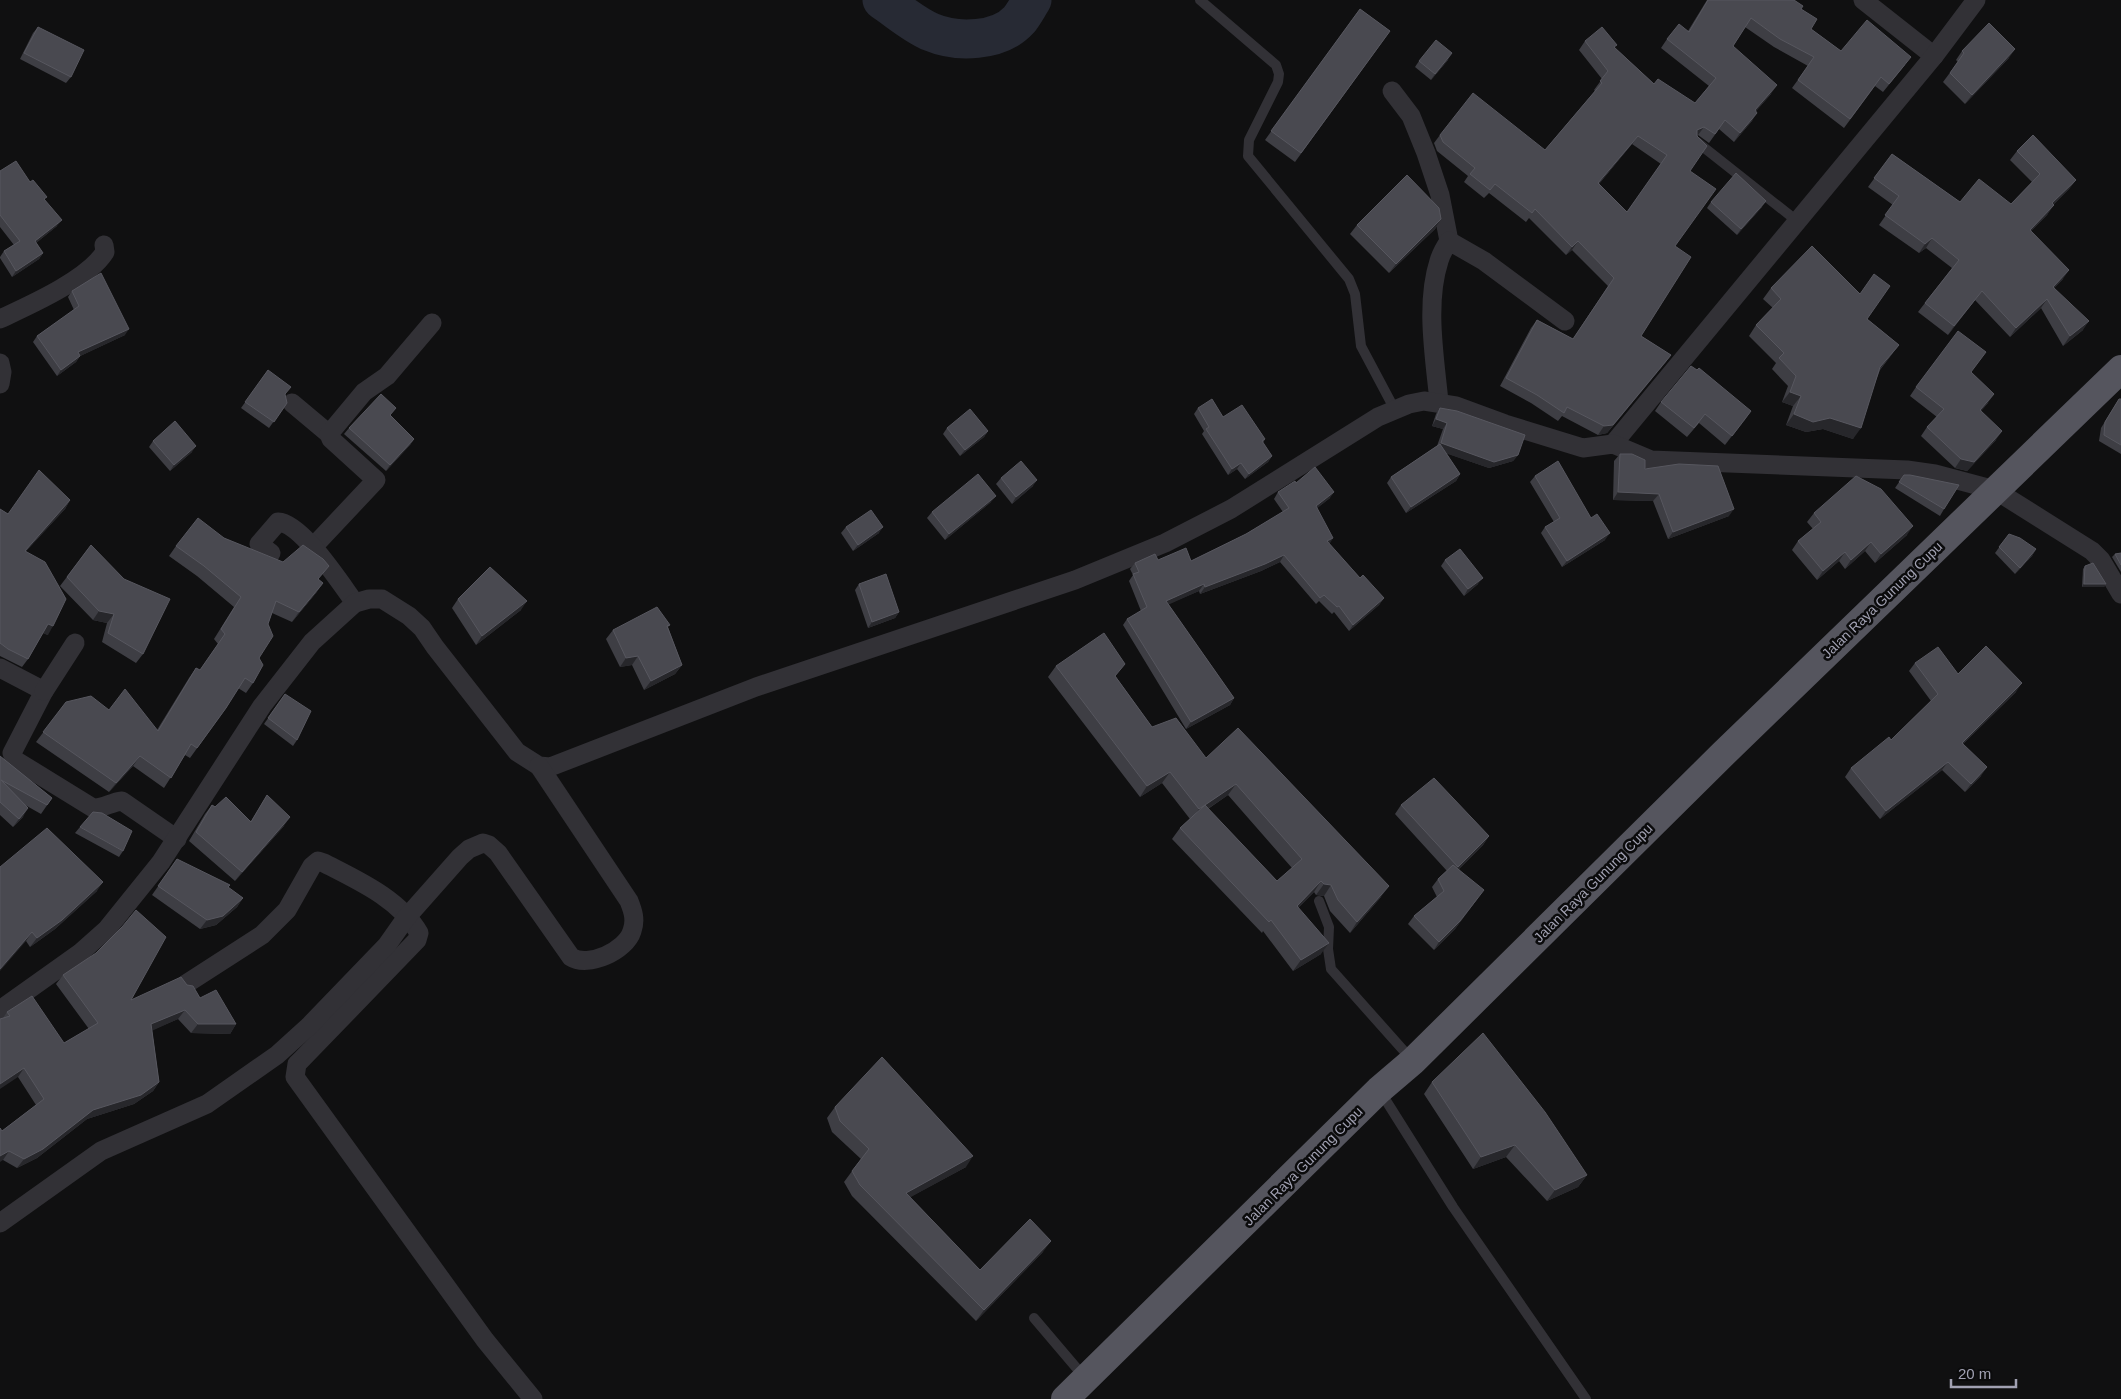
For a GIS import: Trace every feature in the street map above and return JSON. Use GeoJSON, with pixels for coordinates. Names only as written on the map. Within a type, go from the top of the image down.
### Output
{"type":"FeatureCollection","features":[{"type":"Feature","properties":{"kind":"highway","name":"Jalan Raya Gunung Cupu"},"geometry":{"type":"LineString","coordinates":[[1066,1399],[1379,1090],[1413,1061],[1730,747],[2121,369]]}},
{"type":"Feature","properties":{"kind":"street"},"geometry":{"type":"LineString","coordinates":[[1863,0],[1934,56]]}},
{"type":"Feature","properties":{"kind":"street"},"geometry":{"type":"LineString","coordinates":[[1614,444],[1934,56],[1976,0]]}},
{"type":"Feature","properties":{"kind":"street"},"geometry":{"type":"LineString","coordinates":[[1392,91],[1411,116],[1426,153],[1440,196],[1449,241],[1439,260],[1434,283],[1434,346],[1440,402]]}},
{"type":"Feature","properties":{"kind":"street"},"geometry":{"type":"LineString","coordinates":[[1449,241],[1484,261],[1565,321]]}},
{"type":"Feature","properties":{"kind":"street"},"geometry":{"type":"LineString","coordinates":[[0,319],[32,304],[78,277],[99,261],[104,252],[104,245]]}},
{"type":"Feature","properties":{"kind":"street"},"geometry":{"type":"LineString","coordinates":[[329,434],[364,392],[387,376],[432,323]]}},
{"type":"Feature","properties":{"kind":"street"},"geometry":{"type":"LineString","coordinates":[[0,363],[2,372],[0,384]]}},
{"type":"Feature","properties":{"kind":"street"},"geometry":{"type":"LineString","coordinates":[[538,766],[550,767],[560,764],[756,687],[1075,580],[1128,559],[1165,543],[1231,509],[1332,444],[1378,417],[1424,401],[1440,402],[1584,448],[1614,444],[1651,460],[1907,470],[1957,478],[1995,490],[2092,551],[2101,560],[2121,594]]}},
{"type":"Feature","properties":{"kind":"street"},"geometry":{"type":"LineString","coordinates":[[292,402],[329,434],[331,440],[376,480],[313,547]]}},
{"type":"Feature","properties":{"kind":"street"},"geometry":{"type":"LineString","coordinates":[[271,553],[259,544],[278,522],[294,528],[313,547],[355,603]]}},
{"type":"Feature","properties":{"kind":"street"},"geometry":{"type":"LineString","coordinates":[[0,1010],[80,953],[107,929],[161,862],[262,706],[312,642],[355,603],[369,599],[382,599],[410,616],[422,628],[435,648],[517,752],[538,766],[629,901],[634,924],[632,933],[626,942],[615,950],[590,960],[577,960],[571,957],[498,853],[489,845],[483,843],[469,849],[460,857],[411,924],[374,958],[309,1026],[277,1055],[207,1104],[101,1151],[0,1223]]}},
{"type":"Feature","properties":{"kind":"street"},"geometry":{"type":"LineString","coordinates":[[74,643],[44,691],[12,753],[15,760],[93,808],[100,808],[111,802],[122,801],[177,839]]}},
{"type":"Feature","properties":{"kind":"street"},"geometry":{"type":"LineString","coordinates":[[0,668],[44,691]]}},
{"type":"Feature","properties":{"kind":"street"},"geometry":{"type":"LineString","coordinates":[[186,984],[262,936],[287,910],[312,866],[318,861],[372,890],[398,910],[411,924],[418,937],[415,943],[297,1064],[295,1077],[485,1340],[533,1399]]}},
{"type":"Feature","properties":{"kind":"lane"},"geometry":{"type":"LineString","coordinates":[[1200,0],[1276,65],[1279,74],[1278,82],[1249,140],[1248,156],[1349,279],[1355,294],[1361,346],[1395,410]]}},
{"type":"Feature","properties":{"kind":"lane"},"geometry":{"type":"LineString","coordinates":[[1697,142],[1797,221]]}},
{"type":"Feature","properties":{"kind":"lane"},"geometry":{"type":"LineString","coordinates":[[1319,901],[1328,928],[1328,949],[1331,969],[1413,1061]]}},
{"type":"Feature","properties":{"kind":"lane"},"geometry":{"type":"LineString","coordinates":[[1379,1090],[1453,1207],[1586,1399]]}},
{"type":"Feature","properties":{"kind":"lane"},"geometry":{"type":"LineString","coordinates":[[1034,1318],[1086,1379]]}},
{"type":"Feature","properties":{"kind":"building"},"geometry":{"type":"Polygon","coordinates":[[[1708,0],[1794,0],[1803,6],[1801,9],[1817,19],[1811,29],[1841,51],[1867,20],[1911,57],[1889,84],[1881,77],[1850,119],[1798,80],[1814,57],[1780,39],[1751,18],[1733,46],[1777,85],[1755,110],[1757,113],[1740,133],[1725,120],[1715,134],[1704,127],[1697,130],[1697,136],[1707,146],[1690,171],[1716,189],[1675,246],[1691,257],[1641,336],[1671,355],[1613,425],[1604,426],[1567,407],[1564,413],[1506,378],[1537,320],[1573,339],[1614,278],[1578,241],[1572,247],[1535,209],[1532,213],[1495,184],[1490,190],[1470,174],[1475,168],[1443,142],[1440,135],[1473,93],[1545,150],[1602,83],[1600,81],[1608,71],[1585,41],[1602,27],[1617,45],[1614,47],[1654,84],[1658,79],[1695,103],[1716,78],[1667,39],[1679,24],[1689,32],[1708,0]],[[1638,136],[1598,183],[1627,212],[1667,155],[1638,136]]]}},
{"type":"Feature","properties":{"kind":"building"},"geometry":{"type":"Polygon","coordinates":[[[1360,9],[1390,31],[1301,153],[1271,131],[1360,9]]]}},
{"type":"Feature","properties":{"kind":"building"},"geometry":{"type":"Polygon","coordinates":[[[1989,23],[2015,49],[1972,95],[1950,73],[1964,53],[1962,51],[1989,23]]]}},
{"type":"Feature","properties":{"kind":"building"},"geometry":{"type":"Polygon","coordinates":[[[38,27],[84,50],[71,77],[24,53],[38,27]]]}},
{"type":"Feature","properties":{"kind":"building"},"geometry":{"type":"Polygon","coordinates":[[[1436,40],[1452,53],[1435,74],[1419,61],[1436,40]]]}},
{"type":"Feature","properties":{"kind":"building"},"geometry":{"type":"Polygon","coordinates":[[[2033,135],[2076,180],[2052,203],[2054,205],[2030,230],[2069,270],[2053,287],[2089,321],[2070,336],[2047,299],[2016,328],[1982,291],[1954,326],[1925,303],[1959,260],[1932,238],[1925,244],[1885,215],[1899,196],[1874,178],[1892,154],[1960,202],[1979,179],[2011,204],[2040,174],[2017,151],[2033,135]]]}},
{"type":"Feature","properties":{"kind":"building"},"geometry":{"type":"Polygon","coordinates":[[[16,161],[30,182],[33,180],[47,197],[44,199],[62,220],[35,241],[43,253],[16,271],[4,251],[20,241],[0,215],[0,171],[16,161]]]}},
{"type":"Feature","properties":{"kind":"building"},"geometry":{"type":"Polygon","coordinates":[[[1736,173],[1766,201],[1741,229],[1711,202],[1736,173]]]}},
{"type":"Feature","properties":{"kind":"building"},"geometry":{"type":"Polygon","coordinates":[[[1407,175],[1439,208],[1441,219],[1396,264],[1357,225],[1407,175]]]}},
{"type":"Feature","properties":{"kind":"building"},"geometry":{"type":"Polygon","coordinates":[[[1812,246],[1860,294],[1874,274],[1890,286],[1867,319],[1899,345],[1880,367],[1861,428],[1830,418],[1813,422],[1794,414],[1801,396],[1790,392],[1796,376],[1779,358],[1784,353],[1756,325],[1781,299],[1771,288],[1812,246]]]}},
{"type":"Feature","properties":{"kind":"building"},"geometry":{"type":"Polygon","coordinates":[[[101,273],[129,329],[78,352],[80,356],[61,370],[37,336],[79,306],[72,291],[101,273]]]}},
{"type":"Feature","properties":{"kind":"building"},"geometry":{"type":"Polygon","coordinates":[[[1958,331],[1986,352],[1971,372],[1994,394],[1980,410],[2002,431],[1974,462],[1961,459],[1927,427],[1944,409],[1916,387],[1958,331]]]}},
{"type":"Feature","properties":{"kind":"building"},"geometry":{"type":"Polygon","coordinates":[[[1691,366],[1697,370],[1699,368],[1751,411],[1732,436],[1705,414],[1694,428],[1661,402],[1691,366]]]}},
{"type":"Feature","properties":{"kind":"building"},"geometry":{"type":"Polygon","coordinates":[[[268,370],[291,387],[285,394],[287,403],[274,422],[245,402],[268,370]]]}},
{"type":"Feature","properties":{"kind":"building"},"geometry":{"type":"Polygon","coordinates":[[[381,394],[396,408],[390,415],[414,439],[390,465],[349,428],[381,394]]]}},
{"type":"Feature","properties":{"kind":"building"},"geometry":{"type":"Polygon","coordinates":[[[1212,399],[1223,417],[1242,405],[1265,439],[1262,441],[1272,456],[1249,474],[1241,463],[1232,469],[1206,429],[1209,427],[1198,408],[1212,399]]]}},
{"type":"Feature","properties":{"kind":"building"},"geometry":{"type":"Polygon","coordinates":[[[2119,399],[2121,399],[2121,445],[2104,435],[2105,422],[2119,399]]]}},
{"type":"Feature","properties":{"kind":"building"},"geometry":{"type":"Polygon","coordinates":[[[1440,408],[1457,411],[1525,435],[1518,455],[1494,462],[1441,443],[1447,423],[1436,419],[1440,408]]]}},
{"type":"Feature","properties":{"kind":"building"},"geometry":{"type":"Polygon","coordinates":[[[970,409],[988,431],[965,450],[947,428],[970,409]]]}},
{"type":"Feature","properties":{"kind":"building"},"geometry":{"type":"Polygon","coordinates":[[[175,421],[196,446],[174,465],[153,441],[175,421]]]}},
{"type":"Feature","properties":{"kind":"building"},"geometry":{"type":"Polygon","coordinates":[[[1440,444],[1460,474],[1411,507],[1391,477],[1440,444]]]}},
{"type":"Feature","properties":{"kind":"building"},"geometry":{"type":"Polygon","coordinates":[[[1620,454],[1632,454],[1645,460],[1645,469],[1679,464],[1718,466],[1734,509],[1673,532],[1659,494],[1618,492],[1620,454]]]}},
{"type":"Feature","properties":{"kind":"building"},"geometry":{"type":"Polygon","coordinates":[[[1021,461],[1037,480],[1016,497],[1001,478],[1021,461]]]}},
{"type":"Feature","properties":{"kind":"building"},"geometry":{"type":"Polygon","coordinates":[[[1558,461],[1591,518],[1597,514],[1610,533],[1567,561],[1545,527],[1560,518],[1535,476],[1558,461]]]}},
{"type":"Feature","properties":{"kind":"building"},"geometry":{"type":"Polygon","coordinates":[[[1315,467],[1334,492],[1316,506],[1333,538],[1327,541],[1360,578],[1363,575],[1384,598],[1353,625],[1339,606],[1337,607],[1324,595],[1320,598],[1284,555],[1205,587],[1204,584],[1166,601],[1234,698],[1191,722],[1127,619],[1147,607],[1133,574],[1139,572],[1135,563],[1155,554],[1158,560],[1186,548],[1191,561],[1246,534],[1289,508],[1278,492],[1295,481],[1296,483],[1315,467]]]}},
{"type":"Feature","properties":{"kind":"building"},"geometry":{"type":"Polygon","coordinates":[[[39,470],[70,500],[25,551],[45,562],[66,599],[53,626],[48,624],[28,659],[0,643],[0,509],[8,514],[39,470]]]}},
{"type":"Feature","properties":{"kind":"building"},"geometry":{"type":"Polygon","coordinates":[[[978,474],[996,496],[949,534],[932,512],[978,474]]]}},
{"type":"Feature","properties":{"kind":"building"},"geometry":{"type":"Polygon","coordinates":[[[1904,475],[1959,485],[1944,509],[1899,482],[1904,475]]]}},
{"type":"Feature","properties":{"kind":"building"},"geometry":{"type":"Polygon","coordinates":[[[1856,476],[1881,489],[1913,526],[1881,554],[1871,542],[1851,560],[1845,552],[1823,571],[1798,541],[1821,522],[1814,513],[1856,476]]]}},
{"type":"Feature","properties":{"kind":"building"},"geometry":{"type":"Polygon","coordinates":[[[871,510],[883,527],[858,545],[846,527],[871,510]]]}},
{"type":"Feature","properties":{"kind":"building"},"geometry":{"type":"Polygon","coordinates":[[[198,518],[224,538],[283,562],[303,545],[323,559],[329,566],[318,579],[323,583],[299,612],[276,601],[268,624],[273,636],[259,658],[263,665],[253,683],[245,678],[197,748],[191,744],[171,778],[140,756],[116,783],[43,732],[66,702],[91,696],[109,710],[125,689],[158,731],[196,668],[200,670],[225,634],[221,629],[241,597],[204,566],[176,546],[198,518]]]}},
{"type":"Feature","properties":{"kind":"building"},"geometry":{"type":"Polygon","coordinates":[[[2009,534],[2020,538],[2036,549],[2020,568],[1999,547],[2009,534]]]}},
{"type":"Feature","properties":{"kind":"building"},"geometry":{"type":"Polygon","coordinates":[[[91,545],[124,579],[170,599],[143,654],[108,633],[114,614],[99,611],[67,577],[91,545]]]}},
{"type":"Feature","properties":{"kind":"building"},"geometry":{"type":"Polygon","coordinates":[[[1460,549],[1483,578],[1468,589],[1445,560],[1460,549]]]}},
{"type":"Feature","properties":{"kind":"building"},"geometry":{"type":"Polygon","coordinates":[[[2121,553],[2121,565],[2115,554],[2121,553]]]}},
{"type":"Feature","properties":{"kind":"building"},"geometry":{"type":"Polygon","coordinates":[[[2093,563],[2106,584],[2084,584],[2085,566],[2093,563]]]}},
{"type":"Feature","properties":{"kind":"building"},"geometry":{"type":"Polygon","coordinates":[[[490,567],[527,601],[482,636],[458,599],[490,567]]]}},
{"type":"Feature","properties":{"kind":"building"},"geometry":{"type":"Polygon","coordinates":[[[886,574],[899,612],[872,622],[859,584],[886,574]]]}},
{"type":"Feature","properties":{"kind":"building"},"geometry":{"type":"Polygon","coordinates":[[[657,607],[670,625],[667,626],[682,665],[651,681],[638,656],[626,658],[613,630],[657,607]]]}},
{"type":"Feature","properties":{"kind":"building"},"geometry":{"type":"Polygon","coordinates":[[[1104,633],[1125,664],[1115,676],[1152,727],[1176,718],[1206,758],[1238,728],[1389,886],[1357,922],[1338,900],[1331,885],[1324,884],[1321,881],[1297,906],[1329,943],[1301,960],[1271,920],[1269,922],[1180,828],[1205,805],[1199,809],[1170,772],[1147,786],[1056,666],[1104,633]],[[1236,784],[1205,805],[1277,881],[1302,859],[1236,784]]]}},
{"type":"Feature","properties":{"kind":"building"},"geometry":{"type":"Polygon","coordinates":[[[1986,646],[2022,683],[1962,743],[1987,767],[1971,784],[1948,762],[1886,811],[1851,768],[1889,737],[1891,740],[1938,694],[1915,663],[1938,647],[1958,674],[1986,646]]]}},
{"type":"Feature","properties":{"kind":"building"},"geometry":{"type":"Polygon","coordinates":[[[285,694],[311,711],[297,740],[268,718],[285,694]]]}},
{"type":"Feature","properties":{"kind":"building"},"geometry":{"type":"Polygon","coordinates":[[[0,756],[52,798],[47,805],[1,780],[28,808],[19,819],[0,802],[0,756]]]}},
{"type":"Feature","properties":{"kind":"building"},"geometry":{"type":"Polygon","coordinates":[[[1434,778],[1489,836],[1458,867],[1401,805],[1434,778]]]}},
{"type":"Feature","properties":{"kind":"building"},"geometry":{"type":"Polygon","coordinates":[[[267,795],[290,817],[242,872],[196,832],[212,805],[215,807],[226,797],[251,822],[267,795]]]}},
{"type":"Feature","properties":{"kind":"building"},"geometry":{"type":"Polygon","coordinates":[[[93,812],[102,813],[132,831],[123,851],[80,827],[93,812]]]}},
{"type":"Feature","properties":{"kind":"building"},"geometry":{"type":"Polygon","coordinates":[[[47,828],[103,882],[62,920],[37,938],[32,932],[0,969],[0,867],[47,828]]]}},
{"type":"Feature","properties":{"kind":"building"},"geometry":{"type":"Polygon","coordinates":[[[177,859],[230,885],[228,887],[243,898],[223,916],[207,920],[158,886],[177,859]]]}},
{"type":"Feature","properties":{"kind":"building"},"geometry":{"type":"Polygon","coordinates":[[[1453,865],[1484,890],[1460,921],[1439,942],[1414,916],[1444,891],[1438,879],[1453,865]]]}},
{"type":"Feature","properties":{"kind":"building"},"geometry":{"type":"Polygon","coordinates":[[[136,910],[166,937],[131,1000],[181,977],[187,985],[193,986],[200,998],[216,990],[236,1024],[198,1024],[185,1010],[151,1024],[159,1082],[141,1095],[93,1110],[43,1149],[24,1159],[9,1151],[0,1156],[0,1128],[2,1131],[44,1099],[24,1068],[0,1084],[0,1019],[10,1016],[7,1012],[32,996],[64,1043],[98,1023],[63,975],[96,953],[136,910]]]}},
{"type":"Feature","properties":{"kind":"building"},"geometry":{"type":"Polygon","coordinates":[[[1483,1033],[1545,1112],[1587,1175],[1555,1190],[1515,1145],[1481,1157],[1432,1082],[1483,1033]]]}},
{"type":"Feature","properties":{"kind":"building"},"geometry":{"type":"Polygon","coordinates":[[[882,1057],[973,1156],[906,1193],[980,1270],[1030,1219],[1051,1241],[984,1310],[860,1185],[852,1171],[869,1149],[840,1121],[835,1107],[882,1057]]]}},
{"type":"Feature","properties":{"kind":"waterway"},"geometry":{"type":"LineString","coordinates":[[882,0],[931,32],[941,36],[965,39],[989,36],[1011,27],[1019,20],[1032,0]]}}]}
